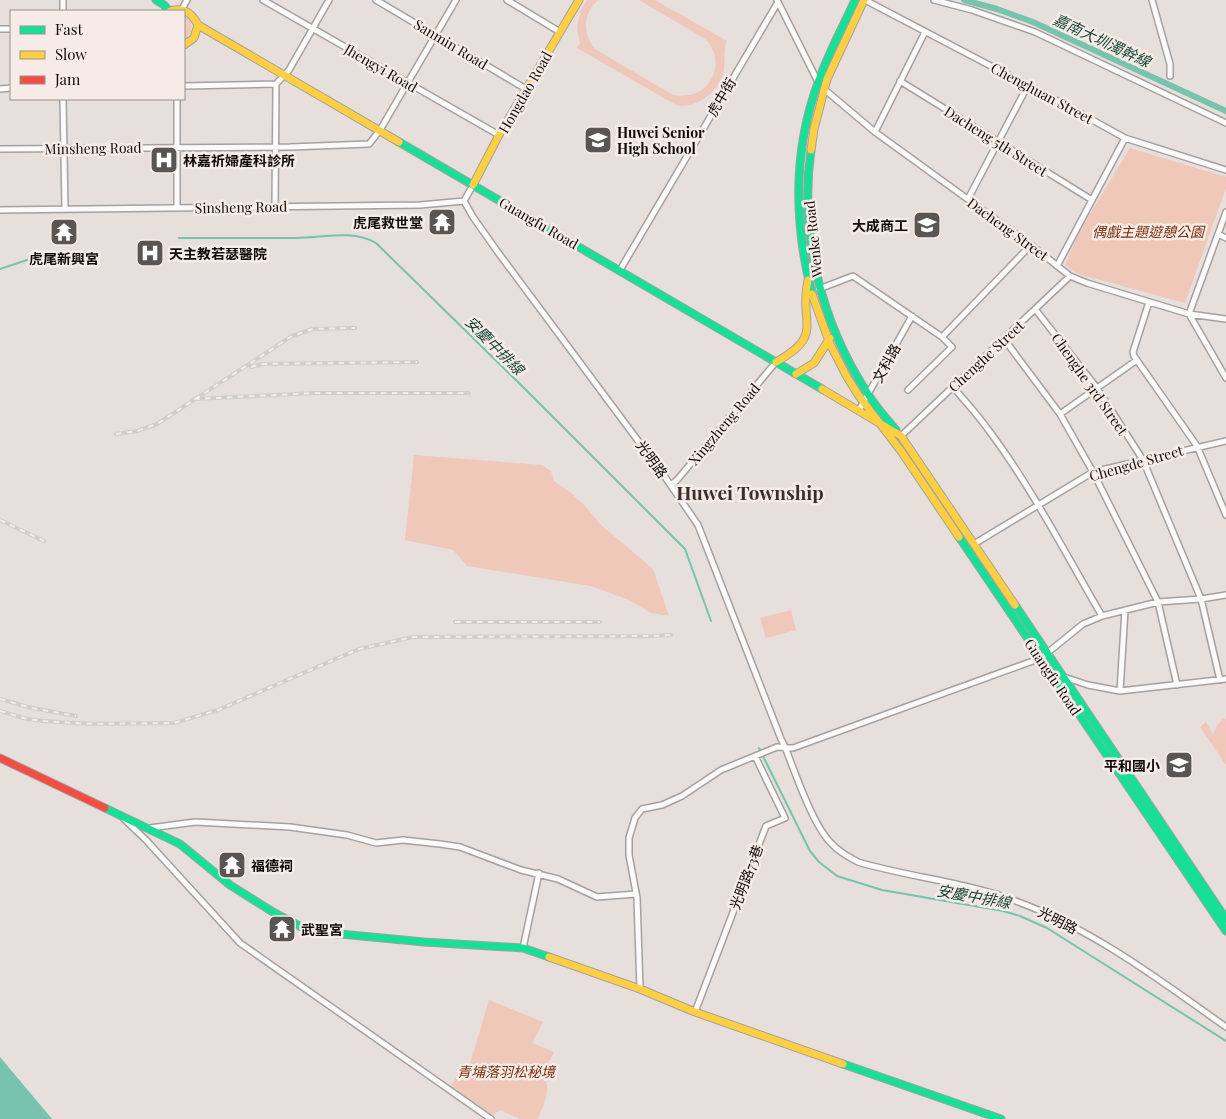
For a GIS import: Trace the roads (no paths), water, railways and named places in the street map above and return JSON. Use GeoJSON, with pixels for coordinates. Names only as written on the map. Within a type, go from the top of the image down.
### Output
{"type":"FeatureCollection","features":[{"type":"Feature","properties":{"kind":"main road"},"geometry":{"type":"LineString","coordinates":[[156,0],[168,10]]}},
{"type":"Feature","properties":{"kind":"main road","name":"Hongdao Road"},"geometry":{"type":"LineString","coordinates":[[473,185],[499,135],[579,0]]}},
{"type":"Feature","properties":{"kind":"main road","name":"Wenke Road"},"geometry":{"type":"LineString","coordinates":[[855,0],[818,82],[805,130],[798,189],[800,230],[808,280],[828,341],[856,392],[880,422]]}},
{"type":"Feature","properties":{"kind":"main road","name":"Wenke Road"},"geometry":{"type":"LineString","coordinates":[[864,0],[824,89],[810,150],[807,207],[812,255],[819,289],[834,332],[868,394],[901,436]]}},
{"type":"Feature","properties":{"kind":"main road"},"geometry":{"type":"LineString","coordinates":[[176,10],[182,9]]}},
{"type":"Feature","properties":{"kind":"main road","name":"Guangfu Road"},"geometry":{"type":"LineString","coordinates":[[185,10],[190,13],[198,25],[901,436],[974,544],[1044,656],[1226,931]]}},
{"type":"Feature","properties":{"kind":"main road"},"geometry":{"type":"LineString","coordinates":[[185,44],[194,38],[198,25]]}},
{"type":"Feature","properties":{"kind":"main road"},"geometry":{"type":"LineString","coordinates":[[776,362],[793,354],[801,346],[807,335],[808,320],[804,290],[808,280]]}},
{"type":"Feature","properties":{"kind":"main road"},"geometry":{"type":"LineString","coordinates":[[796,374],[816,363],[834,332]]}},
{"type":"Feature","properties":{"kind":"main road","name":"Guangfu Road"},"geometry":{"type":"LineString","coordinates":[[880,422],[1044,656],[1064,677],[1226,920]]}},
{"type":"Feature","properties":{"kind":"main road"},"geometry":{"type":"LineString","coordinates":[[0,758],[150,828],[180,844],[230,885],[273,912],[309,931],[424,942],[523,948],[640,989],[694,1012],[1002,1119]]}},
{"type":"Feature","properties":{"kind":"street"},"geometry":{"type":"LineString","coordinates":[[182,9],[187,0]]}},
{"type":"Feature","properties":{"kind":"street","name":"Jhengyi Road"},"geometry":{"type":"LineString","coordinates":[[263,0],[499,135]]}},
{"type":"Feature","properties":{"kind":"street"},"geometry":{"type":"LineString","coordinates":[[275,207],[276,84],[284,75],[329,0]]}},
{"type":"Feature","properties":{"kind":"street","name":"Sanmin Road"},"geometry":{"type":"LineString","coordinates":[[376,0],[526,89]]}},
{"type":"Feature","properties":{"kind":"street"},"geometry":{"type":"LineString","coordinates":[[380,130],[456,0]]}},
{"type":"Feature","properties":{"kind":"street"},"geometry":{"type":"LineString","coordinates":[[507,0],[560,32]]}},
{"type":"Feature","properties":{"kind":"street","name":"Chenghuan Street"},"geometry":{"type":"LineString","coordinates":[[864,0],[1126,138],[1226,170]]}},
{"type":"Feature","properties":{"kind":"street"},"geometry":{"type":"LineString","coordinates":[[934,0],[972,10],[1035,32],[1226,123]]}},
{"type":"Feature","properties":{"kind":"street"},"geometry":{"type":"LineString","coordinates":[[1152,0],[1170,64],[1170,76]]}},
{"type":"Feature","properties":{"kind":"street","name":"Dacheng Street"},"geometry":{"type":"LineString","coordinates":[[777,1],[818,82],[824,89],[875,132],[1031,245],[1070,276],[1189,314],[1226,318]]}},
{"type":"Feature","properties":{"kind":"street","name":"虎中街"},"geometry":{"type":"LineString","coordinates":[[620,270],[777,1]]}},
{"type":"Feature","properties":{"kind":"street"},"geometry":{"type":"LineString","coordinates":[[875,132],[925,32]]}},
{"type":"Feature","properties":{"kind":"street","name":"Dacheng 5th Street"},"geometry":{"type":"LineString","coordinates":[[900,81],[1092,200]]}},
{"type":"Feature","properties":{"kind":"street"},"geometry":{"type":"LineString","coordinates":[[185,86],[276,84]]}},
{"type":"Feature","properties":{"kind":"street"},"geometry":{"type":"LineString","coordinates":[[968,199],[1028,85]]}},
{"type":"Feature","properties":{"kind":"street"},"geometry":{"type":"LineString","coordinates":[[64,100],[64,209]]}},
{"type":"Feature","properties":{"kind":"street"},"geometry":{"type":"LineString","coordinates":[[177,100],[177,208]]}},
{"type":"Feature","properties":{"kind":"street","name":"Minsheng Road"},"geometry":{"type":"LineString","coordinates":[[0,149],[365,145],[372,142],[380,130]]}},
{"type":"Feature","properties":{"kind":"street"},"geometry":{"type":"LineString","coordinates":[[1058,266],[1126,138]]}},
{"type":"Feature","properties":{"kind":"street"},"geometry":{"type":"LineString","coordinates":[[464,202],[473,185]]}},
{"type":"Feature","properties":{"kind":"street","name":"Sinsheng Road"},"geometry":{"type":"LineString","coordinates":[[0,210],[420,206],[464,202]]}},
{"type":"Feature","properties":{"kind":"street","name":"光明路"},"geometry":{"type":"LineString","coordinates":[[464,202],[472,217],[671,485],[698,525],[780,739],[817,825],[828,840],[842,853],[866,865],[983,890],[1042,912],[1096,940],[1148,972],[1226,1027]]}},
{"type":"Feature","properties":{"kind":"street"},"geometry":{"type":"LineString","coordinates":[[1226,212],[1189,314],[1226,378]]}},
{"type":"Feature","properties":{"kind":"street"},"geometry":{"type":"LineString","coordinates":[[1218,234],[1226,238]]}},
{"type":"Feature","properties":{"kind":"street"},"geometry":{"type":"LineString","coordinates":[[942,337],[1031,245]]}},
{"type":"Feature","properties":{"kind":"street"},"geometry":{"type":"LineString","coordinates":[[819,289],[853,276],[942,337],[952,347],[908,390]]}},
{"type":"Feature","properties":{"kind":"street","name":"Chenghe Street"},"geometry":{"type":"LineString","coordinates":[[901,436],[1070,276]]}},
{"type":"Feature","properties":{"kind":"street"},"geometry":{"type":"LineString","coordinates":[[1149,302],[1133,352],[1197,446],[1226,515]]}},
{"type":"Feature","properties":{"kind":"street","name":"Chenghe 3rd Street"},"geometry":{"type":"LineString","coordinates":[[1036,309],[1097,388],[1143,460],[1201,599],[1223,680]]}},
{"type":"Feature","properties":{"kind":"street","name":"文科路"},"geometry":{"type":"LineString","coordinates":[[859,410],[912,316]]}},
{"type":"Feature","properties":{"kind":"street"},"geometry":{"type":"LineString","coordinates":[[1004,339],[1060,414],[1094,472],[1158,602],[1178,684]]}},
{"type":"Feature","properties":{"kind":"street"},"geometry":{"type":"LineString","coordinates":[[1060,414],[1137,360]]}},
{"type":"Feature","properties":{"kind":"street","name":"Xingzheng Road"},"geometry":{"type":"LineString","coordinates":[[671,485],[678,480],[776,362]]}},
{"type":"Feature","properties":{"kind":"street"},"geometry":{"type":"LineString","coordinates":[[953,387],[986,426],[1037,505],[1102,616]]}},
{"type":"Feature","properties":{"kind":"street","name":"Chengde Street"},"geometry":{"type":"LineString","coordinates":[[974,544],[1094,472],[1226,440]]}},
{"type":"Feature","properties":{"kind":"street"},"geometry":{"type":"LineString","coordinates":[[640,989],[636,894],[629,854],[629,838],[635,818],[642,809],[662,805],[682,796],[721,770],[777,747],[793,748],[1044,656],[1083,624],[1102,616],[1158,602],[1226,595]]}},
{"type":"Feature","properties":{"kind":"street"},"geometry":{"type":"LineString","coordinates":[[1120,691],[1125,610]]}},
{"type":"Feature","properties":{"kind":"street"},"geometry":{"type":"LineString","coordinates":[[1064,677],[1088,685],[1120,691],[1223,680]]}},
{"type":"Feature","properties":{"kind":"street","name":"光明路73巷"},"geometry":{"type":"LineString","coordinates":[[694,1012],[766,826],[785,818],[755,756]]}},
{"type":"Feature","properties":{"kind":"street"},"geometry":{"type":"LineString","coordinates":[[118,813],[146,840],[240,943],[491,1119]]}},
{"type":"Feature","properties":{"kind":"street"},"geometry":{"type":"LineString","coordinates":[[150,828],[195,822],[290,827],[347,835],[376,843],[403,840],[460,847],[521,870],[558,879],[597,897],[636,894]]}},
{"type":"Feature","properties":{"kind":"street"},"geometry":{"type":"LineString","coordinates":[[523,948],[539,873]]}},
{"type":"Feature","properties":{"kind":"waterway","name":"嘉南大圳濁幹線"},"geometry":{"type":"LineString","coordinates":[[964,0],[1033,22],[1226,111]]}},
{"type":"Feature","properties":{"kind":"waterway","name":"安慶中排線"},"geometry":{"type":"LineString","coordinates":[[179,238],[296,238],[347,235],[357,236],[376,243],[685,549],[711,621]]}},
{"type":"Feature","properties":{"kind":"waterway","name":"安慶中排線"},"geometry":{"type":"LineString","coordinates":[[0,269],[30,259]]}},
{"type":"Feature","properties":{"kind":"waterway","name":"安慶中排線"},"geometry":{"type":"LineString","coordinates":[[759,748],[810,851],[819,862],[837,876],[882,890],[1003,911],[1020,916],[1047,928],[1226,1041]]}},
{"type":"Feature","properties":{"kind":"railway"},"geometry":{"type":"LineString","coordinates":[[116,434],[137,431],[157,424],[292,336],[313,329],[355,328]]}},
{"type":"Feature","properties":{"kind":"railway"},"geometry":{"type":"LineString","coordinates":[[251,367],[262,364],[417,362]]}},
{"type":"Feature","properties":{"kind":"railway"},"geometry":{"type":"LineString","coordinates":[[194,399],[316,393],[469,393]]}},
{"type":"Feature","properties":{"kind":"railway"},"geometry":{"type":"LineString","coordinates":[[0,520],[44,541]]}},
{"type":"Feature","properties":{"kind":"railway"},"geometry":{"type":"LineString","coordinates":[[455,622],[600,622]]}},
{"type":"Feature","properties":{"kind":"railway"},"geometry":{"type":"LineString","coordinates":[[0,711],[27,719],[43,721],[93,724],[174,723],[218,710],[359,649],[413,637],[671,635]]}},
{"type":"Feature","properties":{"kind":"railway"},"geometry":{"type":"LineString","coordinates":[[0,699],[32,708],[76,716]]}},
{"type":"Feature","properties":{"kind":"place","name":"Huwei Senior High School"},"geometry":{"type":"Point","coordinates":[598,140]}},
{"type":"Feature","properties":{"kind":"place","name":"林嘉祈婦產科診所"},"geometry":{"type":"Point","coordinates":[164,160]}},
{"type":"Feature","properties":{"kind":"place","name":"虎尾救世堂"},"geometry":{"type":"Point","coordinates":[442,222]}},
{"type":"Feature","properties":{"kind":"place","name":"大成商工"},"geometry":{"type":"Point","coordinates":[927,225]}},
{"type":"Feature","properties":{"kind":"place","name":"虎尾新興宮"},"geometry":{"type":"Point","coordinates":[64,232]}},
{"type":"Feature","properties":{"kind":"place","name":"天主教若瑟醫院"},"geometry":{"type":"Point","coordinates":[150,253]}},
{"type":"Feature","properties":{"kind":"place","name":"平和國小"},"geometry":{"type":"Point","coordinates":[1179,765]}},
{"type":"Feature","properties":{"kind":"place","name":"福德祠"},"geometry":{"type":"Point","coordinates":[232,865]}},
{"type":"Feature","properties":{"kind":"place","name":"武聖宮"},"geometry":{"type":"Point","coordinates":[282,929]}},
{"type":"Feature","properties":{"kind":"district","name":"Huwei Township"},"geometry":{"type":"Point","coordinates":[750,492]}},
{"type":"Feature","properties":{"kind":"park label","name":"偶戲主題遊憩公園"},"geometry":{"type":"Point","coordinates":[1148,231]}},
{"type":"Feature","properties":{"kind":"park label","name":"青埔落羽松秘境"},"geometry":{"type":"Point","coordinates":[506,1071]}}]}
